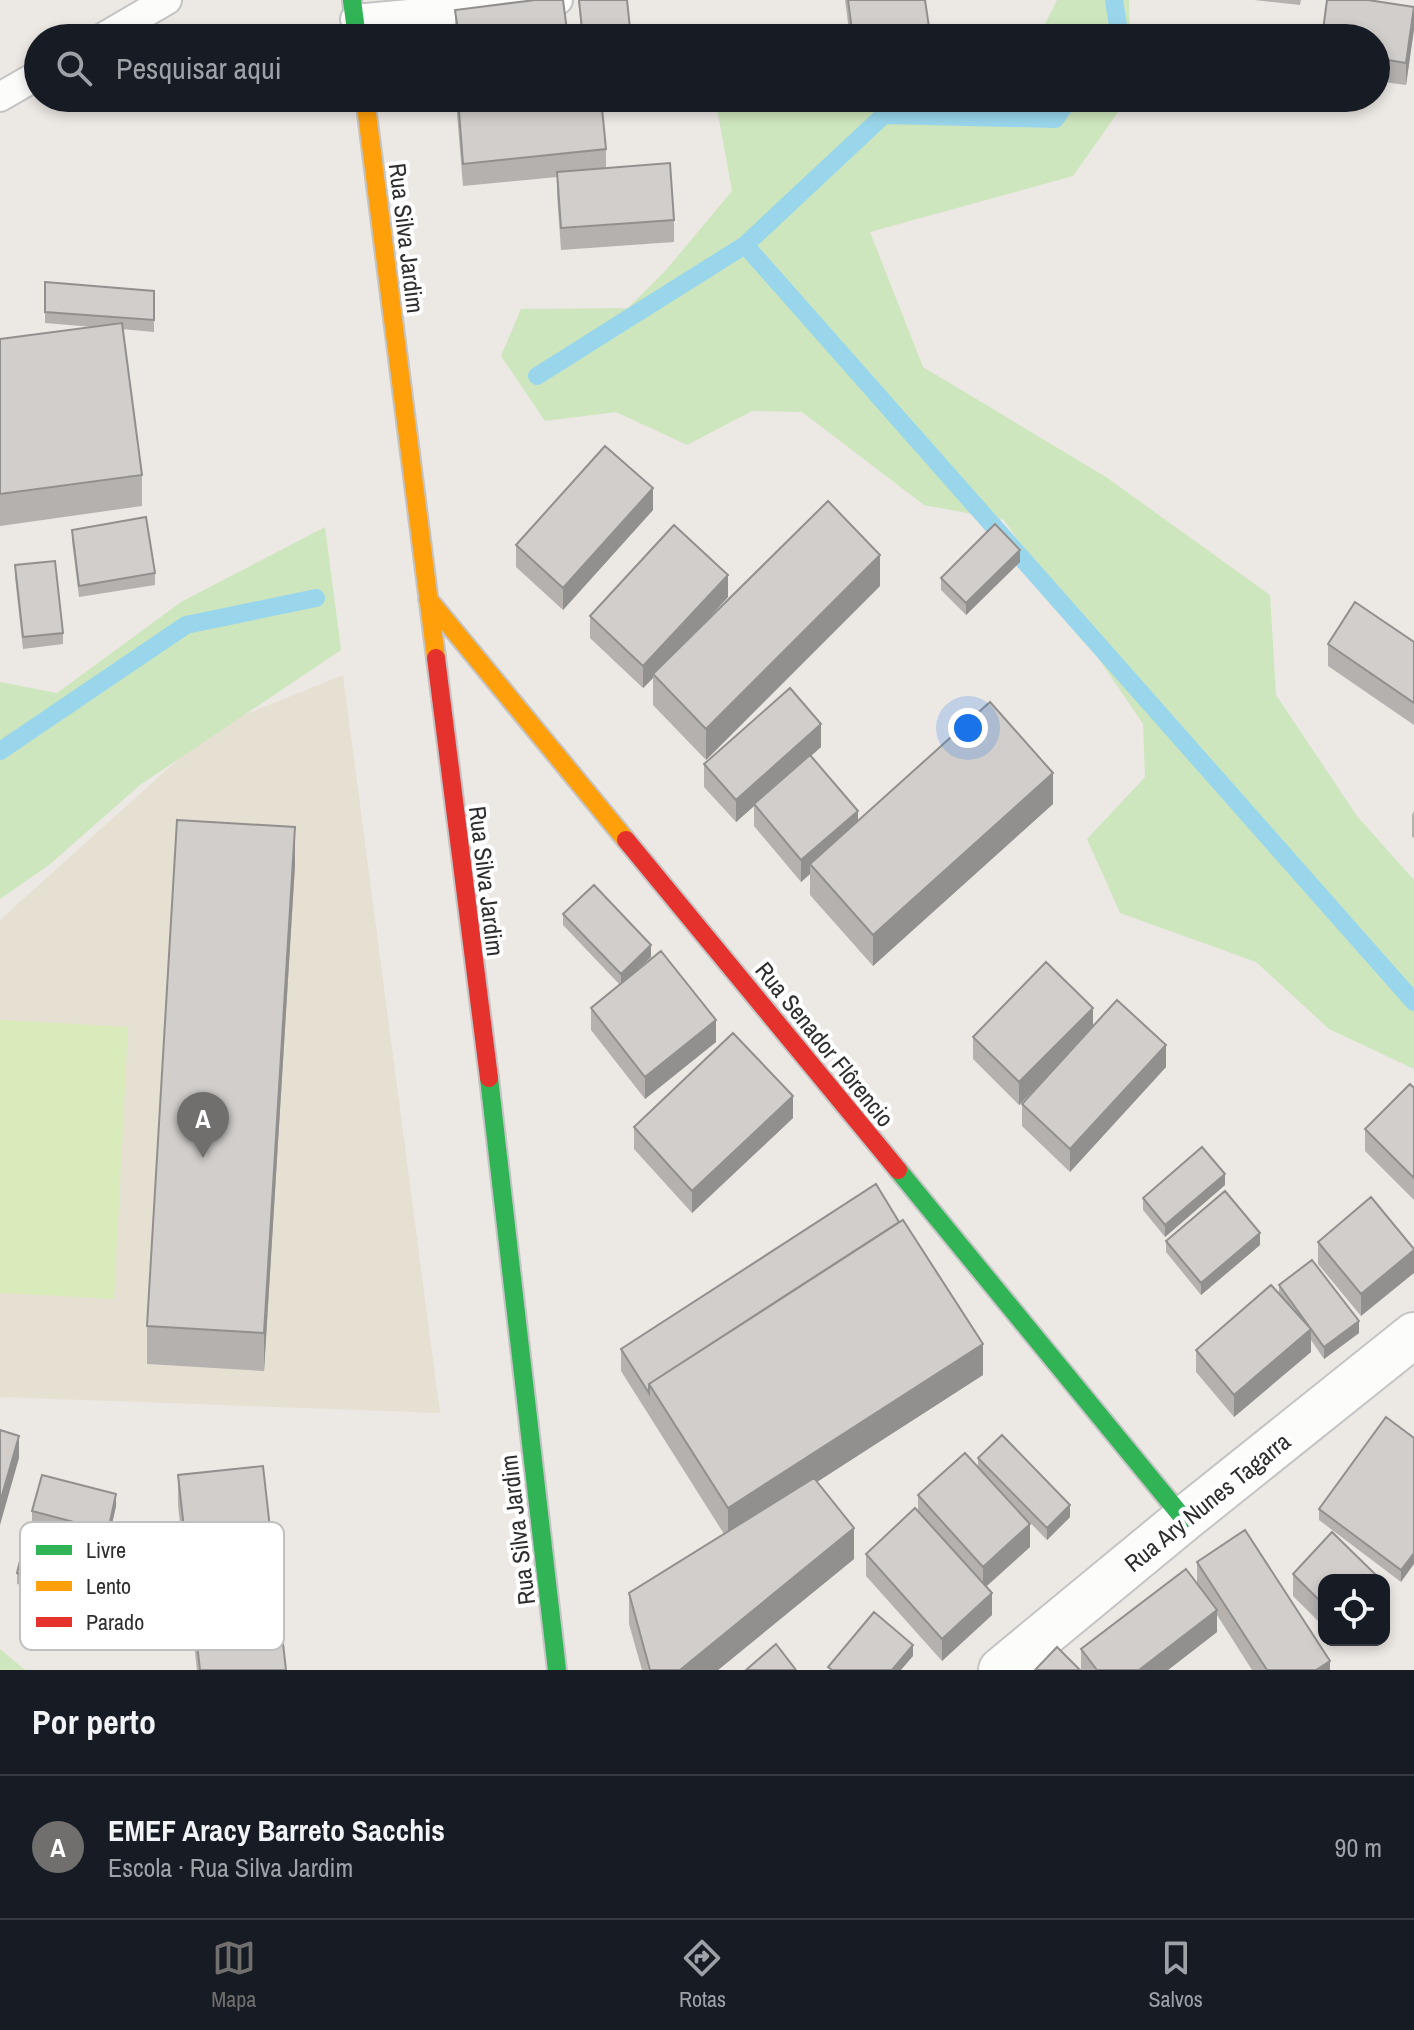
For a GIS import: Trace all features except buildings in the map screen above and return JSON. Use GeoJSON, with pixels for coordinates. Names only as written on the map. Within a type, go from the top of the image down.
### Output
{"type":"FeatureCollection","features":[{"type":"Feature","properties":{"kind":"street","name":"Rua Silva Jardim"},"geometry":{"type":"LineString","coordinates":[[367,112],[498,1148],[557,1670]]}},
{"type":"Feature","properties":{"kind":"street","name":"Rua Senador Flôrencio"},"geometry":{"type":"LineString","coordinates":[[428,599],[1184,1519]]}},
{"type":"Feature","properties":{"kind":"street","name":"Rua Ary Nunes Tagarra"},"geometry":{"type":"LineString","coordinates":[[1001,1670],[1414,1335]]}},
{"type":"Feature","properties":{"kind":"lane"},"geometry":{"type":"LineString","coordinates":[[126,24],[167,0]]}},
{"type":"Feature","properties":{"kind":"lane"},"geometry":{"type":"LineString","coordinates":[[355,19],[558,0]]}},
{"type":"Feature","properties":{"kind":"lane"},"geometry":{"type":"LineString","coordinates":[[0,97],[24,83]]}},
{"type":"Feature","properties":{"kind":"shaded area"},"geometry":{"type":"Polygon","coordinates":[[[343,675],[440,1413],[0,1397],[0,920],[214,727],[343,675]]]}},
{"type":"Feature","properties":{"kind":"green space"},"geometry":{"type":"Polygon","coordinates":[[[1057,0],[1129,0],[1130,24],[1045,24],[1057,0]]]}},
{"type":"Feature","properties":{"kind":"green space"},"geometry":{"type":"Polygon","coordinates":[[[718,112],[1118,112],[1073,176],[870,232],[923,367],[1106,477],[1270,595],[1276,695],[1357,816],[1414,880],[1414,1069],[1329,1029],[1256,962],[1120,913],[1087,839],[1145,777],[1143,724],[1004,520],[924,505],[802,412],[752,411],[687,445],[616,412],[545,421],[501,356],[521,309],[628,308],[666,270],[732,191],[718,112]]]}},
{"type":"Feature","properties":{"kind":"green space"},"geometry":{"type":"Polygon","coordinates":[[[325,527],[341,650],[140,785],[49,865],[0,899],[0,682],[57,693],[181,602],[325,527]]]}},
{"type":"Feature","properties":{"kind":"green space"},"geometry":{"type":"Polygon","coordinates":[[[0,1020],[128,1027],[114,1299],[0,1293],[0,1020]]]}},
{"type":"Feature","properties":{"kind":"green space"},"geometry":{"type":"Polygon","coordinates":[[[0,1649],[25,1670],[0,1670],[0,1649]]]}},
{"type":"Feature","properties":{"kind":"waterway"},"geometry":{"type":"LineString","coordinates":[[1114,0],[1118,24]]}},
{"type":"Feature","properties":{"kind":"waterway"},"geometry":{"type":"LineString","coordinates":[[537,376],[745,245],[884,115],[1055,119],[1060,112]]}},
{"type":"Feature","properties":{"kind":"waterway"},"geometry":{"type":"LineString","coordinates":[[745,245],[1414,1002]]}},
{"type":"Feature","properties":{"kind":"waterway"},"geometry":{"type":"LineString","coordinates":[[0,751],[186,625],[316,598]]}},
{"type":"Feature","properties":{"kind":"traffic: fast"},"geometry":{"type":"LineString","coordinates":[[352,0],[355,24]]}},
{"type":"Feature","properties":{"kind":"traffic: fast"},"geometry":{"type":"LineString","coordinates":[[489,1078],[557,1670]]}},
{"type":"Feature","properties":{"kind":"traffic: fast"},"geometry":{"type":"LineString","coordinates":[[898,1170],[1184,1519]]}},
{"type":"Feature","properties":{"kind":"traffic: slow"},"geometry":{"type":"LineString","coordinates":[[367,112],[436,658]]}},
{"type":"Feature","properties":{"kind":"traffic: slow"},"geometry":{"type":"LineString","coordinates":[[428,599],[626,840]]}},
{"type":"Feature","properties":{"kind":"traffic: jam"},"geometry":{"type":"LineString","coordinates":[[436,658],[489,1078]]}},
{"type":"Feature","properties":{"kind":"traffic: jam"},"geometry":{"type":"LineString","coordinates":[[626,840],[898,1170]]}},
{"type":"Feature","properties":{"kind":"place","name":"EMEF Aracy Barreto Sacchis"},"geometry":{"type":"Point","coordinates":[203,1158]}}]}
